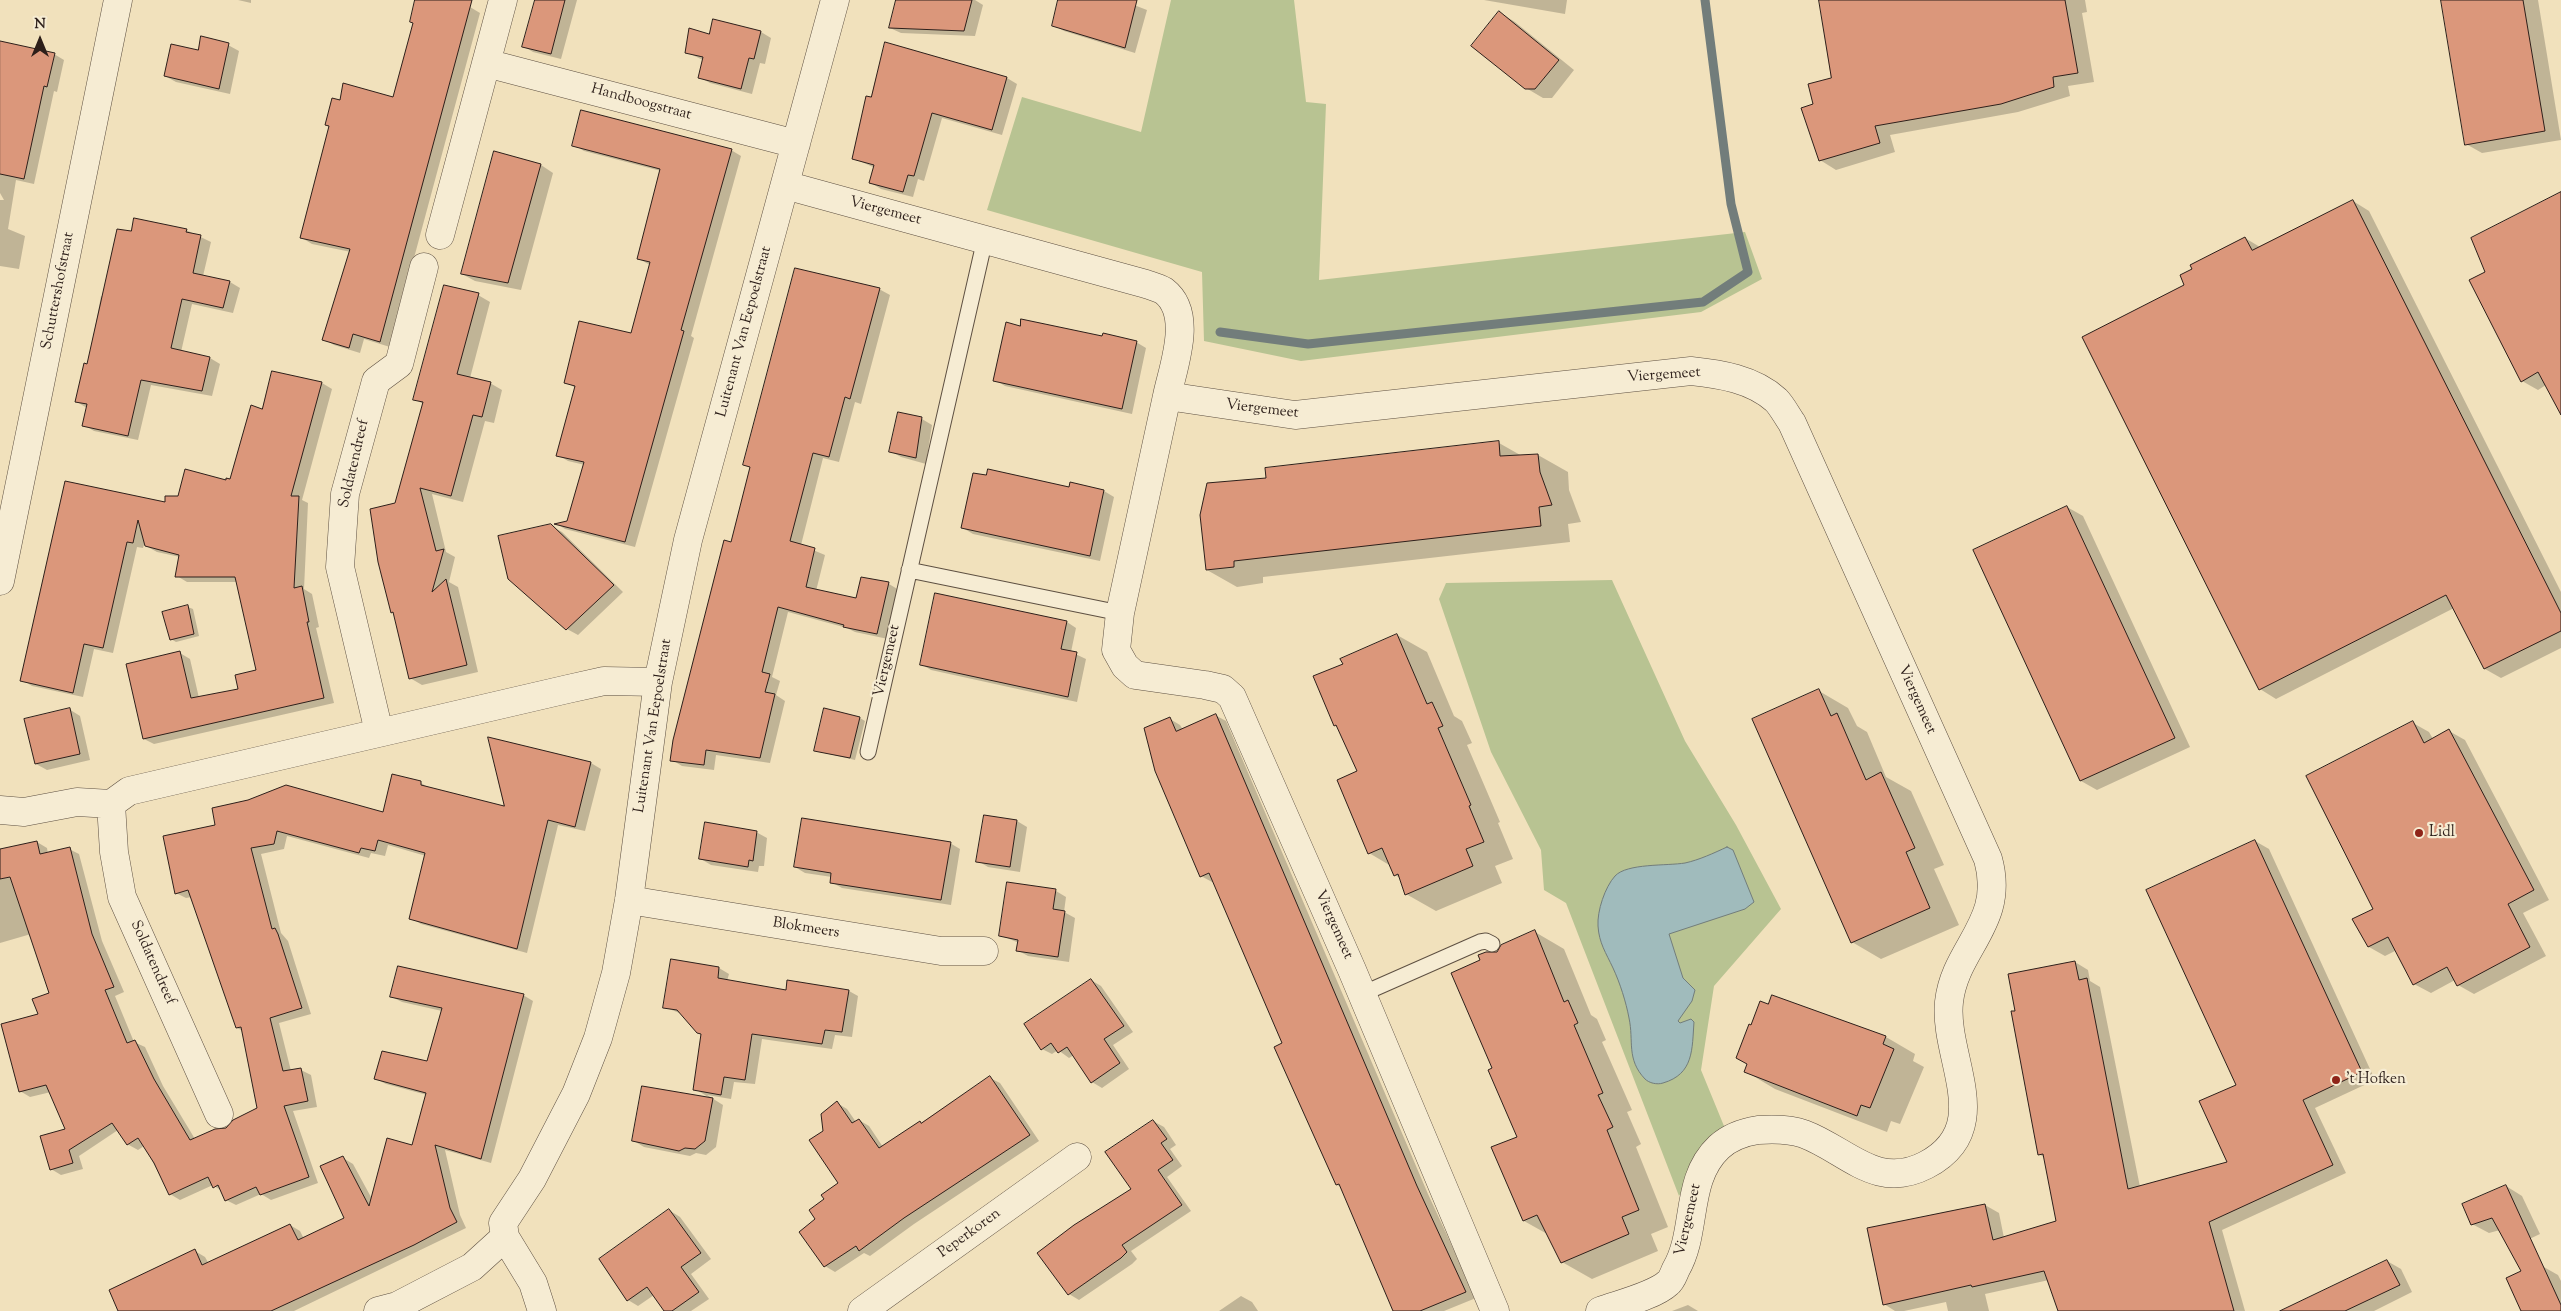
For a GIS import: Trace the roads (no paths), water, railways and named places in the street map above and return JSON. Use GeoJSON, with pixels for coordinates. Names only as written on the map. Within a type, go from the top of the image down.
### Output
{"type":"FeatureCollection","features":[{"type":"Feature","properties":{"kind":"street","name":"Schuttershofstraat"},"geometry":{"type":"LineString","coordinates":[[0,581],[118,0]]}},
{"type":"Feature","properties":{"kind":"street"},"geometry":{"type":"LineString","coordinates":[[440,235],[503,0]]}},
{"type":"Feature","properties":{"kind":"street","name":"Luitenant Van Eepoelstraat"},"geometry":{"type":"LineString","coordinates":[[505,1237],[503,1223],[532,1179],[576,1094],[598,1038],[616,973],[629,900],[658,682],[688,540],[836,0]]}},
{"type":"Feature","properties":{"kind":"street","name":"Handboogstraat"},"geometry":{"type":"LineString","coordinates":[[486,63],[796,144]]}},
{"type":"Feature","properties":{"kind":"street","name":"Viergemeet"},"geometry":{"type":"LineString","coordinates":[[785,184],[1146,284],[1164,291],[1175,304],[1180,322],[1178,346],[1120,613],[1116,650],[1124,666],[1135,675],[1223,689],[1232,697],[1362,994],[1495,1311]]}},
{"type":"Feature","properties":{"kind":"street","name":"Soldatendreef"},"geometry":{"type":"LineString","coordinates":[[379,732],[340,567],[346,494],[376,381],[399,364],[424,268]]}},
{"type":"Feature","properties":{"kind":"street","name":"Viergemeet"},"geometry":{"type":"LineString","coordinates":[[1167,396],[1295,415],[1691,371],[1722,374],[1750,384],[1776,400],[1792,423],[1984,850],[1993,876],[1992,898],[1984,920],[1958,974],[1949,1001],[1949,1028],[1964,1092],[1963,1117],[1954,1144],[1926,1165],[1895,1174],[1864,1168],[1803,1134],[1774,1128],[1745,1132],[1720,1146],[1702,1168],[1692,1200],[1682,1259],[1669,1282],[1652,1292],[1600,1311]]}},
{"type":"Feature","properties":{"kind":"street"},"geometry":{"type":"LineString","coordinates":[[0,810],[24,812],[77,802],[111,804],[130,791],[604,681],[658,682]]}},
{"type":"Feature","properties":{"kind":"street","name":"Soldatendreef"},"geometry":{"type":"LineString","coordinates":[[111,804],[114,852],[122,897],[219,1114]]}},
{"type":"Feature","properties":{"kind":"street","name":"Blokmeers"},"geometry":{"type":"LineString","coordinates":[[629,900],[941,950],[984,950]]}},
{"type":"Feature","properties":{"kind":"street","name":"Peperkoren"},"geometry":{"type":"LineString","coordinates":[[862,1311],[1077,1158]]}},
{"type":"Feature","properties":{"kind":"street"},"geometry":{"type":"LineString","coordinates":[[378,1311],[397,1306],[472,1267],[505,1237],[533,1283],[542,1311]]}},
{"type":"Feature","properties":{"kind":"lane","name":"Viergemeet"},"geometry":{"type":"LineString","coordinates":[[868,752],[986,240]]}},
{"type":"Feature","properties":{"kind":"lane"},"geometry":{"type":"LineString","coordinates":[[909,570],[1120,613]]}},
{"type":"Feature","properties":{"kind":"lane"},"geometry":{"type":"LineString","coordinates":[[1362,994],[1480,942],[1486,941],[1492,944]]}},
{"type":"Feature","properties":{"kind":"water"},"geometry":{"type":"Polygon","coordinates":[[[1727,847],[1733,850],[1754,902],[1745,909],[1669,934],[1683,978],[1695,990],[1692,1001],[1678,1021],[1680,1023],[1691,1019],[1694,1022],[1693,1042],[1686,1067],[1681,1073],[1663,1083],[1651,1083],[1639,1072],[1635,1064],[1629,1018],[1624,999],[1600,938],[1598,920],[1602,900],[1615,876],[1628,869],[1685,863],[1727,847]]]}},
{"type":"Feature","properties":{"kind":"waterway"},"geometry":{"type":"LineString","coordinates":[[1220,332],[1308,344],[1703,302],[1748,272],[1731,204],[1705,0]]}},
{"type":"Feature","properties":{"kind":"place","name":"Lidl"},"geometry":{"type":"Point","coordinates":[2419,833]}},
{"type":"Feature","properties":{"kind":"place","name":"'t Hofken"},"geometry":{"type":"Point","coordinates":[2336,1080]}}]}
